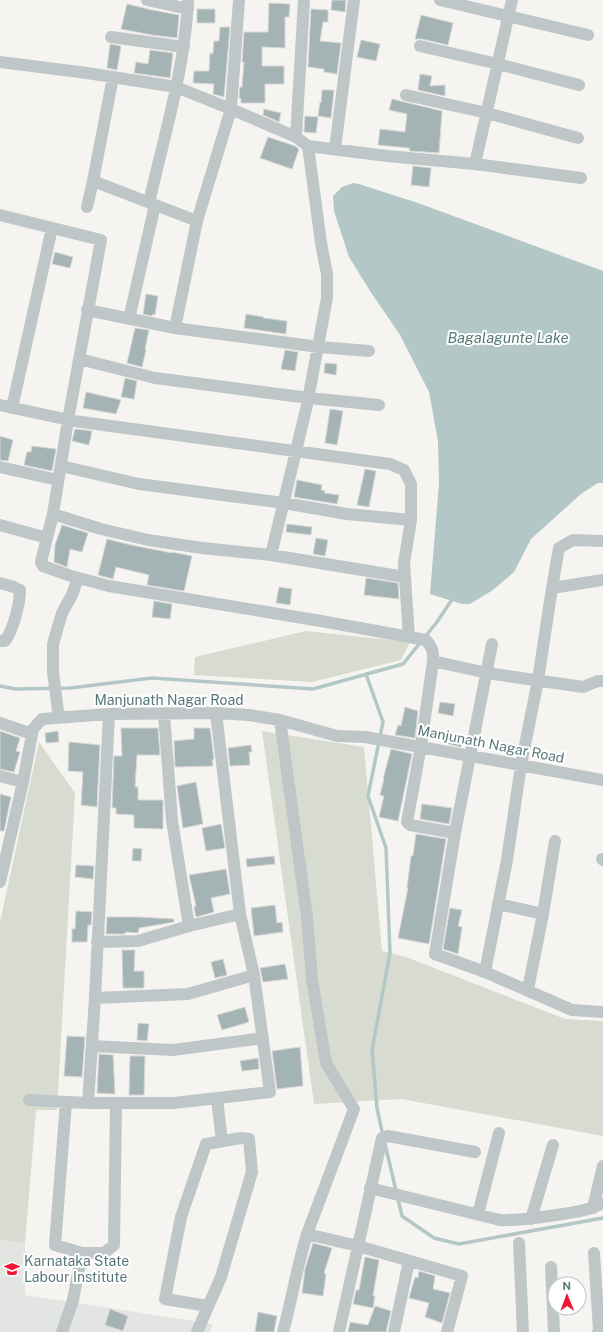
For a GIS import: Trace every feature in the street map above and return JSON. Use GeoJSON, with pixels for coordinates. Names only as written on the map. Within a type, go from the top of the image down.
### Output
{"type":"FeatureCollection","features":[{"type":"Feature","properties":{"kind":"street"},"geometry":{"type":"LineString","coordinates":[[129,319],[184,47],[188,4],[147,0]]}},
{"type":"Feature","properties":{"kind":"street"},"geometry":{"type":"LineString","coordinates":[[175,328],[197,221],[231,109],[239,0]]}},
{"type":"Feature","properties":{"kind":"street"},"geometry":{"type":"LineString","coordinates":[[296,137],[304,0]]}},
{"type":"Feature","properties":{"kind":"street"},"geometry":{"type":"LineString","coordinates":[[335,150],[354,0]]}},
{"type":"Feature","properties":{"kind":"street"},"geometry":{"type":"LineString","coordinates":[[440,0],[588,35]]}},
{"type":"Feature","properties":{"kind":"street"},"geometry":{"type":"LineString","coordinates":[[475,164],[512,0]]}},
{"type":"Feature","properties":{"kind":"street"},"geometry":{"type":"LineString","coordinates":[[111,37],[184,47]]}},
{"type":"Feature","properties":{"kind":"street"},"geometry":{"type":"LineString","coordinates":[[420,46],[579,84]]}},
{"type":"Feature","properties":{"kind":"street"},"geometry":{"type":"LineString","coordinates":[[0,62],[176,87],[296,137],[308,146],[387,156],[475,164],[581,178]]}},
{"type":"Feature","properties":{"kind":"street"},"geometry":{"type":"LineString","coordinates":[[87,207],[113,77]]}},
{"type":"Feature","properties":{"kind":"street"},"geometry":{"type":"LineString","coordinates":[[406,95],[487,113],[578,138]]}},
{"type":"Feature","properties":{"kind":"street"},"geometry":{"type":"LineString","coordinates":[[271,555],[309,398],[327,298],[327,274],[321,243],[308,146]]}},
{"type":"Feature","properties":{"kind":"street"},"geometry":{"type":"LineString","coordinates":[[93,181],[197,221]]}},
{"type":"Feature","properties":{"kind":"street"},"geometry":{"type":"LineString","coordinates":[[0,215],[101,240],[68,420],[62,466],[58,480],[53,514],[41,562],[42,566],[78,578],[109,586],[426,640],[432,647],[434,655],[421,746],[407,822],[410,825],[455,833]]}},
{"type":"Feature","properties":{"kind":"street"},"geometry":{"type":"LineString","coordinates":[[52,228],[6,406],[68,420],[390,464],[404,470],[411,484],[411,520],[404,563],[410,637]]}},
{"type":"Feature","properties":{"kind":"street"},"geometry":{"type":"LineString","coordinates":[[87,310],[175,328],[368,351]]}},
{"type":"Feature","properties":{"kind":"street"},"geometry":{"type":"LineString","coordinates":[[79,359],[155,378],[309,398],[379,405]]}},
{"type":"Feature","properties":{"kind":"street"},"geometry":{"type":"LineString","coordinates":[[62,466],[139,484],[284,503],[347,514],[411,520]]}},
{"type":"Feature","properties":{"kind":"street"},"geometry":{"type":"LineString","coordinates":[[0,467],[58,480]]}},
{"type":"Feature","properties":{"kind":"street"},"geometry":{"type":"LineString","coordinates":[[53,514],[101,529],[148,540],[202,548],[271,555],[405,577]]}},
{"type":"Feature","properties":{"kind":"street"},"geometry":{"type":"LineString","coordinates":[[0,525],[47,538]]}},
{"type":"Feature","properties":{"kind":"street"},"geometry":{"type":"LineString","coordinates":[[485,972],[507,860],[521,765],[538,680],[559,548],[573,540],[603,541]]}},
{"type":"Feature","properties":{"kind":"street"},"geometry":{"type":"LineString","coordinates":[[59,714],[53,672],[53,644],[62,613],[72,595],[78,578]]}},
{"type":"Feature","properties":{"kind":"street"},"geometry":{"type":"LineString","coordinates":[[552,588],[603,580]]}},
{"type":"Feature","properties":{"kind":"street"},"geometry":{"type":"LineString","coordinates":[[0,583],[20,590],[20,598],[10,636],[5,641],[0,641]]}},
{"type":"Feature","properties":{"kind":"street"},"geometry":{"type":"LineString","coordinates":[[492,644],[455,833],[435,954],[485,972],[572,1010],[603,1012]]}},
{"type":"Feature","properties":{"kind":"street"},"geometry":{"type":"LineString","coordinates":[[433,661],[487,673],[584,687],[598,681],[603,681]]}},
{"type":"Feature","properties":{"kind":"street"},"geometry":{"type":"LineString","coordinates":[[29,1100],[88,1103],[174,1103],[270,1092],[254,975],[240,914],[216,713]]}},
{"type":"Feature","properties":{"kind":"street","name":"Manjunath Nagar Road"},"geometry":{"type":"LineString","coordinates":[[0,882],[2,860],[23,782],[33,730],[42,719],[59,714],[216,713],[249,715],[280,720],[337,736],[365,736],[603,780]]}},
{"type":"Feature","properties":{"kind":"street"},"geometry":{"type":"LineString","coordinates":[[88,1103],[95,998],[109,714]]}},
{"type":"Feature","properties":{"kind":"street"},"geometry":{"type":"LineString","coordinates":[[164,714],[172,821],[189,926]]}},
{"type":"Feature","properties":{"kind":"street"},"geometry":{"type":"LineString","coordinates":[[280,720],[307,916],[312,979],[326,1063],[354,1109],[300,1255],[293,1296],[283,1332]]}},
{"type":"Feature","properties":{"kind":"street"},"geometry":{"type":"LineString","coordinates":[[0,723],[32,734]]}},
{"type":"Feature","properties":{"kind":"street"},"geometry":{"type":"LineString","coordinates":[[0,776],[23,782]]}},
{"type":"Feature","properties":{"kind":"street"},"geometry":{"type":"LineString","coordinates":[[528,990],[543,914],[555,841]]}},
{"type":"Feature","properties":{"kind":"street"},"geometry":{"type":"LineString","coordinates":[[498,904],[543,914]]}},
{"type":"Feature","properties":{"kind":"street"},"geometry":{"type":"LineString","coordinates":[[97,942],[138,941],[189,926],[240,914]]}},
{"type":"Feature","properties":{"kind":"street"},"geometry":{"type":"LineString","coordinates":[[95,998],[188,994],[254,975]]}},
{"type":"Feature","properties":{"kind":"street"},"geometry":{"type":"LineString","coordinates":[[92,1046],[173,1050],[263,1038]]}},
{"type":"Feature","properties":{"kind":"street"},"geometry":{"type":"LineString","coordinates":[[217,1098],[222,1141]]}},
{"type":"Feature","properties":{"kind":"street"},"geometry":{"type":"LineString","coordinates":[[66,1102],[55,1245],[82,1253],[104,1253],[114,1245],[116,1103]]}},
{"type":"Feature","properties":{"kind":"street"},"geometry":{"type":"LineString","coordinates":[[478,1214],[499,1133]]}},
{"type":"Feature","properties":{"kind":"street"},"geometry":{"type":"LineString","coordinates":[[339,1332],[370,1188],[383,1137],[388,1136],[475,1152]]}},
{"type":"Feature","properties":{"kind":"street"},"geometry":{"type":"LineString","coordinates":[[197,1332],[208,1306],[220,1277],[252,1172],[249,1139],[242,1138],[206,1144],[181,1217],[165,1299],[208,1306]]}},
{"type":"Feature","properties":{"kind":"street"},"geometry":{"type":"LineString","coordinates":[[530,1219],[553,1146]]}},
{"type":"Feature","properties":{"kind":"street"},"geometry":{"type":"LineString","coordinates":[[370,1188],[500,1220],[530,1219],[584,1211],[598,1205],[603,1166]]}},
{"type":"Feature","properties":{"kind":"street"},"geometry":{"type":"LineString","coordinates":[[307,1234],[358,1246],[462,1276],[447,1332]]}},
{"type":"Feature","properties":{"kind":"street"},"geometry":{"type":"LineString","coordinates":[[519,1243],[523,1332]]}},
{"type":"Feature","properties":{"kind":"street"},"geometry":{"type":"LineString","coordinates":[[62,1332],[73,1300],[82,1253]]}},
{"type":"Feature","properties":{"kind":"street"},"geometry":{"type":"LineString","coordinates":[[594,1253],[598,1332]]}},
{"type":"Feature","properties":{"kind":"street"},"geometry":{"type":"LineString","coordinates":[[394,1332],[409,1261]]}},
{"type":"Feature","properties":{"kind":"street"},"geometry":{"type":"LineString","coordinates":[[551,1267],[554,1332]]}},
{"type":"Feature","properties":{"kind":"shaded area"},"geometry":{"type":"Polygon","coordinates":[[[306,631],[410,642],[401,660],[312,682],[194,675],[195,657],[306,631]]]}},
{"type":"Feature","properties":{"kind":"shaded area"},"geometry":{"type":"Polygon","coordinates":[[[262,731],[364,747],[382,951],[406,957],[565,1019],[603,1021],[603,1136],[401,1099],[314,1104],[262,731]]]}},
{"type":"Feature","properties":{"kind":"shaded area"},"geometry":{"type":"Polygon","coordinates":[[[39,742],[75,793],[57,1110],[36,1110],[25,1243],[0,1240],[0,922],[39,742]]]}},
{"type":"Feature","properties":{"kind":"shaded area","name":"Karnataka State Labour Institute"},"geometry":{"type":"Polygon","coordinates":[[[0,1240],[25,1243],[25,1295],[213,1324],[210,1332],[0,1332],[0,1240]]]}},
{"type":"Feature","properties":{"kind":"water","name":"Bagalagunte Lake"},"geometry":{"type":"Polygon","coordinates":[[[353,183],[418,203],[603,271],[603,483],[598,483],[581,494],[531,539],[514,572],[493,590],[470,604],[462,604],[430,594],[439,483],[438,441],[429,392],[400,335],[349,257],[334,211],[333,196],[342,187],[353,183]]]}},
{"type":"Feature","properties":{"kind":"building"},"geometry":{"type":"Polygon","coordinates":[[[332,0],[346,0],[345,12],[331,10],[332,0]]]}},
{"type":"Feature","properties":{"kind":"building"},"geometry":{"type":"Polygon","coordinates":[[[269,3],[290,4],[289,17],[285,17],[285,48],[262,47],[262,66],[284,66],[284,84],[265,84],[265,103],[241,103],[241,99],[239,98],[240,87],[242,87],[244,62],[242,62],[244,32],[268,32],[269,3]]]}},
{"type":"Feature","properties":{"kind":"building"},"geometry":{"type":"Polygon","coordinates":[[[127,4],[179,15],[177,38],[121,29],[127,4]]]}},
{"type":"Feature","properties":{"kind":"building"},"geometry":{"type":"Polygon","coordinates":[[[197,9],[215,9],[215,23],[197,23],[197,9]]]}},
{"type":"Feature","properties":{"kind":"building"},"geometry":{"type":"Polygon","coordinates":[[[311,9],[328,10],[328,22],[323,22],[320,41],[341,43],[337,74],[324,72],[324,69],[308,67],[311,9]]]}},
{"type":"Feature","properties":{"kind":"building"},"geometry":{"type":"Polygon","coordinates":[[[421,15],[453,23],[448,45],[422,39],[415,39],[421,15]]]}},
{"type":"Feature","properties":{"kind":"building"},"geometry":{"type":"Polygon","coordinates":[[[220,27],[230,27],[224,97],[213,94],[214,84],[193,83],[194,71],[209,71],[210,53],[213,54],[214,41],[219,41],[220,27]]]}},
{"type":"Feature","properties":{"kind":"building"},"geometry":{"type":"Polygon","coordinates":[[[361,40],[380,44],[376,61],[357,57],[361,40]]]}},
{"type":"Feature","properties":{"kind":"building"},"geometry":{"type":"Polygon","coordinates":[[[110,44],[121,46],[117,70],[107,68],[110,44]]]}},
{"type":"Feature","properties":{"kind":"building"},"geometry":{"type":"Polygon","coordinates":[[[150,50],[173,53],[170,78],[134,73],[136,62],[148,64],[150,50]]]}},
{"type":"Feature","properties":{"kind":"building"},"geometry":{"type":"Polygon","coordinates":[[[420,74],[432,76],[430,86],[445,85],[445,96],[418,90],[420,74]]]}},
{"type":"Feature","properties":{"kind":"building"},"geometry":{"type":"Polygon","coordinates":[[[322,90],[334,90],[331,118],[318,116],[322,90]]]}},
{"type":"Feature","properties":{"kind":"building"},"geometry":{"type":"Polygon","coordinates":[[[392,99],[442,111],[439,153],[410,151],[409,148],[378,145],[380,129],[405,132],[407,114],[389,110],[392,99]]]}},
{"type":"Feature","properties":{"kind":"building"},"geometry":{"type":"Polygon","coordinates":[[[264,109],[281,113],[279,122],[263,115],[264,109]]]}},
{"type":"Feature","properties":{"kind":"building"},"geometry":{"type":"Polygon","coordinates":[[[305,116],[318,117],[316,133],[304,132],[305,116]]]}},
{"type":"Feature","properties":{"kind":"building"},"geometry":{"type":"Polygon","coordinates":[[[268,137],[295,146],[299,149],[292,169],[260,158],[268,137]]]}},
{"type":"Feature","properties":{"kind":"building"},"geometry":{"type":"Polygon","coordinates":[[[413,166],[431,168],[429,187],[411,185],[413,166]]]}},
{"type":"Feature","properties":{"kind":"building"},"geometry":{"type":"Polygon","coordinates":[[[55,252],[73,257],[70,268],[52,264],[55,252]]]}},
{"type":"Feature","properties":{"kind":"building"},"geometry":{"type":"Polygon","coordinates":[[[146,294],[158,296],[155,315],[153,314],[152,316],[143,314],[146,294]]]}},
{"type":"Feature","properties":{"kind":"building"},"geometry":{"type":"Polygon","coordinates":[[[246,314],[287,321],[286,334],[244,328],[246,314]]]}},
{"type":"Feature","properties":{"kind":"building"},"geometry":{"type":"Polygon","coordinates":[[[135,328],[149,330],[142,367],[127,363],[135,328]]]}},
{"type":"Feature","properties":{"kind":"building"},"geometry":{"type":"Polygon","coordinates":[[[285,350],[298,352],[295,371],[281,369],[285,350]]]}},
{"type":"Feature","properties":{"kind":"building"},"geometry":{"type":"Polygon","coordinates":[[[325,363],[337,364],[336,375],[324,373],[325,363]]]}},
{"type":"Feature","properties":{"kind":"building"},"geometry":{"type":"Polygon","coordinates":[[[125,378],[137,381],[134,399],[121,397],[125,378]]]}},
{"type":"Feature","properties":{"kind":"building"},"geometry":{"type":"Polygon","coordinates":[[[86,392],[121,400],[116,414],[83,408],[86,392]]]}},
{"type":"Feature","properties":{"kind":"building"},"geometry":{"type":"Polygon","coordinates":[[[330,409],[343,411],[337,445],[325,443],[330,409]]]}},
{"type":"Feature","properties":{"kind":"building"},"geometry":{"type":"Polygon","coordinates":[[[75,429],[92,431],[89,445],[72,441],[75,429]]]}},
{"type":"Feature","properties":{"kind":"building"},"geometry":{"type":"Polygon","coordinates":[[[0,436],[13,440],[8,461],[0,460],[0,436]]]}},
{"type":"Feature","properties":{"kind":"building"},"geometry":{"type":"Polygon","coordinates":[[[32,446],[56,449],[52,471],[24,465],[27,452],[31,452],[32,446]]]}},
{"type":"Feature","properties":{"kind":"building"},"geometry":{"type":"Polygon","coordinates":[[[365,469],[376,471],[369,507],[357,505],[365,469]]]}},
{"type":"Feature","properties":{"kind":"building"},"geometry":{"type":"Polygon","coordinates":[[[297,480],[322,485],[321,490],[325,491],[324,493],[339,495],[337,504],[294,497],[297,480]]]}},
{"type":"Feature","properties":{"kind":"building"},"geometry":{"type":"Polygon","coordinates":[[[287,524],[312,527],[311,535],[286,532],[287,524]]]}},
{"type":"Feature","properties":{"kind":"building"},"geometry":{"type":"Polygon","coordinates":[[[62,525],[88,533],[82,552],[70,549],[67,567],[54,562],[55,545],[62,525]]]}},
{"type":"Feature","properties":{"kind":"building"},"geometry":{"type":"Polygon","coordinates":[[[316,538],[328,540],[325,556],[313,554],[316,538]]]}},
{"type":"Feature","properties":{"kind":"building"},"geometry":{"type":"Polygon","coordinates":[[[107,539],[192,556],[184,591],[147,585],[149,575],[116,567],[113,579],[98,575],[107,539]]]}},
{"type":"Feature","properties":{"kind":"building"},"geometry":{"type":"Polygon","coordinates":[[[366,578],[398,583],[399,599],[364,595],[366,578]]]}},
{"type":"Feature","properties":{"kind":"building"},"geometry":{"type":"Polygon","coordinates":[[[279,587],[292,589],[290,605],[276,603],[279,587]]]}},
{"type":"Feature","properties":{"kind":"building"},"geometry":{"type":"Polygon","coordinates":[[[154,601],[172,604],[170,619],[152,617],[154,601]]]}},
{"type":"Feature","properties":{"kind":"building"},"geometry":{"type":"Polygon","coordinates":[[[440,702],[455,704],[453,716],[438,713],[440,702]]]}},
{"type":"Feature","properties":{"kind":"building"},"geometry":{"type":"Polygon","coordinates":[[[405,707],[418,711],[415,738],[395,735],[398,725],[401,726],[405,707]]]}},
{"type":"Feature","properties":{"kind":"building"},"geometry":{"type":"Polygon","coordinates":[[[121,728],[158,728],[160,755],[137,755],[135,787],[138,787],[138,800],[163,800],[163,829],[134,828],[134,815],[116,814],[116,808],[112,808],[114,756],[122,756],[121,728]]]}},
{"type":"Feature","properties":{"kind":"building"},"geometry":{"type":"Polygon","coordinates":[[[194,728],[210,728],[214,759],[212,760],[213,766],[175,767],[174,741],[194,739],[194,728]]]}},
{"type":"Feature","properties":{"kind":"building"},"geometry":{"type":"Polygon","coordinates":[[[0,731],[20,738],[16,751],[20,752],[14,772],[0,769],[0,731]]]}},
{"type":"Feature","properties":{"kind":"building"},"geometry":{"type":"Polygon","coordinates":[[[58,731],[59,742],[46,743],[45,733],[58,731]]]}},
{"type":"Feature","properties":{"kind":"building"},"geometry":{"type":"Polygon","coordinates":[[[450,734],[464,737],[461,747],[448,744],[450,734]]]}},
{"type":"Feature","properties":{"kind":"building"},"geometry":{"type":"Polygon","coordinates":[[[69,742],[100,745],[97,807],[81,805],[83,772],[68,771],[69,742]]]}},
{"type":"Feature","properties":{"kind":"building"},"geometry":{"type":"Polygon","coordinates":[[[251,745],[252,752],[249,752],[250,765],[230,766],[228,748],[251,745]]]}},
{"type":"Feature","properties":{"kind":"building"},"geometry":{"type":"Polygon","coordinates":[[[391,749],[412,754],[398,821],[379,817],[384,796],[380,795],[391,749]]]}},
{"type":"Feature","properties":{"kind":"building"},"geometry":{"type":"Polygon","coordinates":[[[196,782],[203,824],[183,828],[177,786],[196,782]]]}},
{"type":"Feature","properties":{"kind":"building"},"geometry":{"type":"Polygon","coordinates":[[[0,794],[11,797],[4,831],[0,831],[0,794]]]}},
{"type":"Feature","properties":{"kind":"building"},"geometry":{"type":"Polygon","coordinates":[[[422,804],[452,808],[449,824],[420,819],[422,804]]]}},
{"type":"Feature","properties":{"kind":"building"},"geometry":{"type":"Polygon","coordinates":[[[221,824],[225,848],[206,851],[202,828],[221,824]]]}},
{"type":"Feature","properties":{"kind":"building"},"geometry":{"type":"Polygon","coordinates":[[[416,834],[446,839],[429,944],[398,938],[408,888],[411,856],[413,856],[416,834]]]}},
{"type":"Feature","properties":{"kind":"building"},"geometry":{"type":"Polygon","coordinates":[[[133,848],[142,849],[141,861],[132,861],[133,848]]]}},
{"type":"Feature","properties":{"kind":"building"},"geometry":{"type":"Polygon","coordinates":[[[274,856],[275,864],[247,867],[246,859],[274,856]]]}},
{"type":"Feature","properties":{"kind":"building"},"geometry":{"type":"Polygon","coordinates":[[[76,865],[94,866],[93,879],[75,877],[76,865]]]}},
{"type":"Feature","properties":{"kind":"building"},"geometry":{"type":"Polygon","coordinates":[[[226,869],[230,894],[211,898],[214,912],[196,917],[194,907],[196,906],[189,875],[226,869]]]}},
{"type":"Feature","properties":{"kind":"building"},"geometry":{"type":"Polygon","coordinates":[[[275,905],[277,923],[282,922],[283,932],[254,936],[251,908],[275,905]]]}},
{"type":"Feature","properties":{"kind":"building"},"geometry":{"type":"Polygon","coordinates":[[[450,908],[462,910],[458,926],[462,927],[458,954],[443,949],[450,908]]]}},
{"type":"Feature","properties":{"kind":"building"},"geometry":{"type":"Polygon","coordinates":[[[76,911],[92,912],[91,925],[88,925],[87,942],[72,942],[72,929],[75,929],[76,911]]]}},
{"type":"Feature","properties":{"kind":"building"},"geometry":{"type":"Polygon","coordinates":[[[107,917],[174,919],[174,922],[139,928],[138,933],[125,932],[125,934],[106,934],[107,917]]]}},
{"type":"Feature","properties":{"kind":"building"},"geometry":{"type":"Polygon","coordinates":[[[122,950],[135,950],[134,971],[144,971],[144,988],[123,988],[122,950]]]}},
{"type":"Feature","properties":{"kind":"building"},"geometry":{"type":"Polygon","coordinates":[[[223,959],[227,975],[215,978],[211,962],[223,959]]]}},
{"type":"Feature","properties":{"kind":"building"},"geometry":{"type":"Polygon","coordinates":[[[285,964],[288,979],[263,982],[260,968],[285,964]]]}},
{"type":"Feature","properties":{"kind":"building"},"geometry":{"type":"Polygon","coordinates":[[[245,1007],[249,1022],[222,1030],[217,1015],[245,1007]]]}},
{"type":"Feature","properties":{"kind":"building"},"geometry":{"type":"Polygon","coordinates":[[[138,1023],[149,1024],[147,1041],[137,1040],[138,1023]]]}},
{"type":"Feature","properties":{"kind":"building"},"geometry":{"type":"Polygon","coordinates":[[[67,1036],[85,1037],[82,1077],[64,1076],[67,1036]]]}},
{"type":"Feature","properties":{"kind":"building"},"geometry":{"type":"Polygon","coordinates":[[[300,1047],[303,1086],[277,1089],[272,1051],[300,1047]]]}},
{"type":"Feature","properties":{"kind":"building"},"geometry":{"type":"Polygon","coordinates":[[[99,1054],[113,1055],[115,1094],[97,1093],[99,1054]]]}},
{"type":"Feature","properties":{"kind":"building"},"geometry":{"type":"Polygon","coordinates":[[[130,1056],[145,1056],[144,1095],[129,1095],[130,1056]]]}},
{"type":"Feature","properties":{"kind":"building"},"geometry":{"type":"Polygon","coordinates":[[[258,1058],[259,1069],[242,1071],[240,1061],[258,1058]]]}},
{"type":"Feature","properties":{"kind":"building"},"geometry":{"type":"Polygon","coordinates":[[[313,1243],[332,1248],[324,1273],[326,1274],[323,1296],[302,1293],[305,1269],[313,1243]]]}},
{"type":"Feature","properties":{"kind":"building"},"geometry":{"type":"Polygon","coordinates":[[[365,1257],[379,1260],[373,1296],[375,1296],[373,1308],[353,1304],[356,1290],[359,1290],[365,1257]]]}},
{"type":"Feature","properties":{"kind":"building"},"geometry":{"type":"Polygon","coordinates":[[[419,1271],[435,1276],[433,1289],[450,1293],[442,1323],[425,1317],[429,1303],[409,1298],[415,1277],[418,1278],[419,1271]]]}},
{"type":"Feature","properties":{"kind":"building"},"geometry":{"type":"Polygon","coordinates":[[[375,1306],[391,1311],[386,1332],[348,1332],[350,1322],[368,1325],[375,1306]]]}},
{"type":"Feature","properties":{"kind":"building"},"geometry":{"type":"Polygon","coordinates":[[[110,1309],[128,1316],[123,1331],[105,1325],[110,1309]]]}},
{"type":"Feature","properties":{"kind":"building"},"geometry":{"type":"Polygon","coordinates":[[[258,1312],[277,1316],[274,1332],[255,1332],[258,1312]]]}},
{"type":"Feature","properties":{"kind":"waterway"},"geometry":{"type":"LineString","coordinates":[[0,686],[16,689],[70,688],[152,678],[313,689],[403,664],[437,622],[453,598]]}},
{"type":"Feature","properties":{"kind":"waterway"},"geometry":{"type":"LineString","coordinates":[[366,674],[383,722],[368,796],[386,848],[390,953],[372,1050],[377,1108],[383,1136]]}},
{"type":"Feature","properties":{"kind":"waterway"},"geometry":{"type":"LineString","coordinates":[[385,1144],[402,1216],[434,1238],[459,1244],[603,1218]]}},
{"type":"Feature","properties":{"kind":"place","name":"Karnataka State Labour Institute"},"geometry":{"type":"Point","coordinates":[12,1269]}}]}
